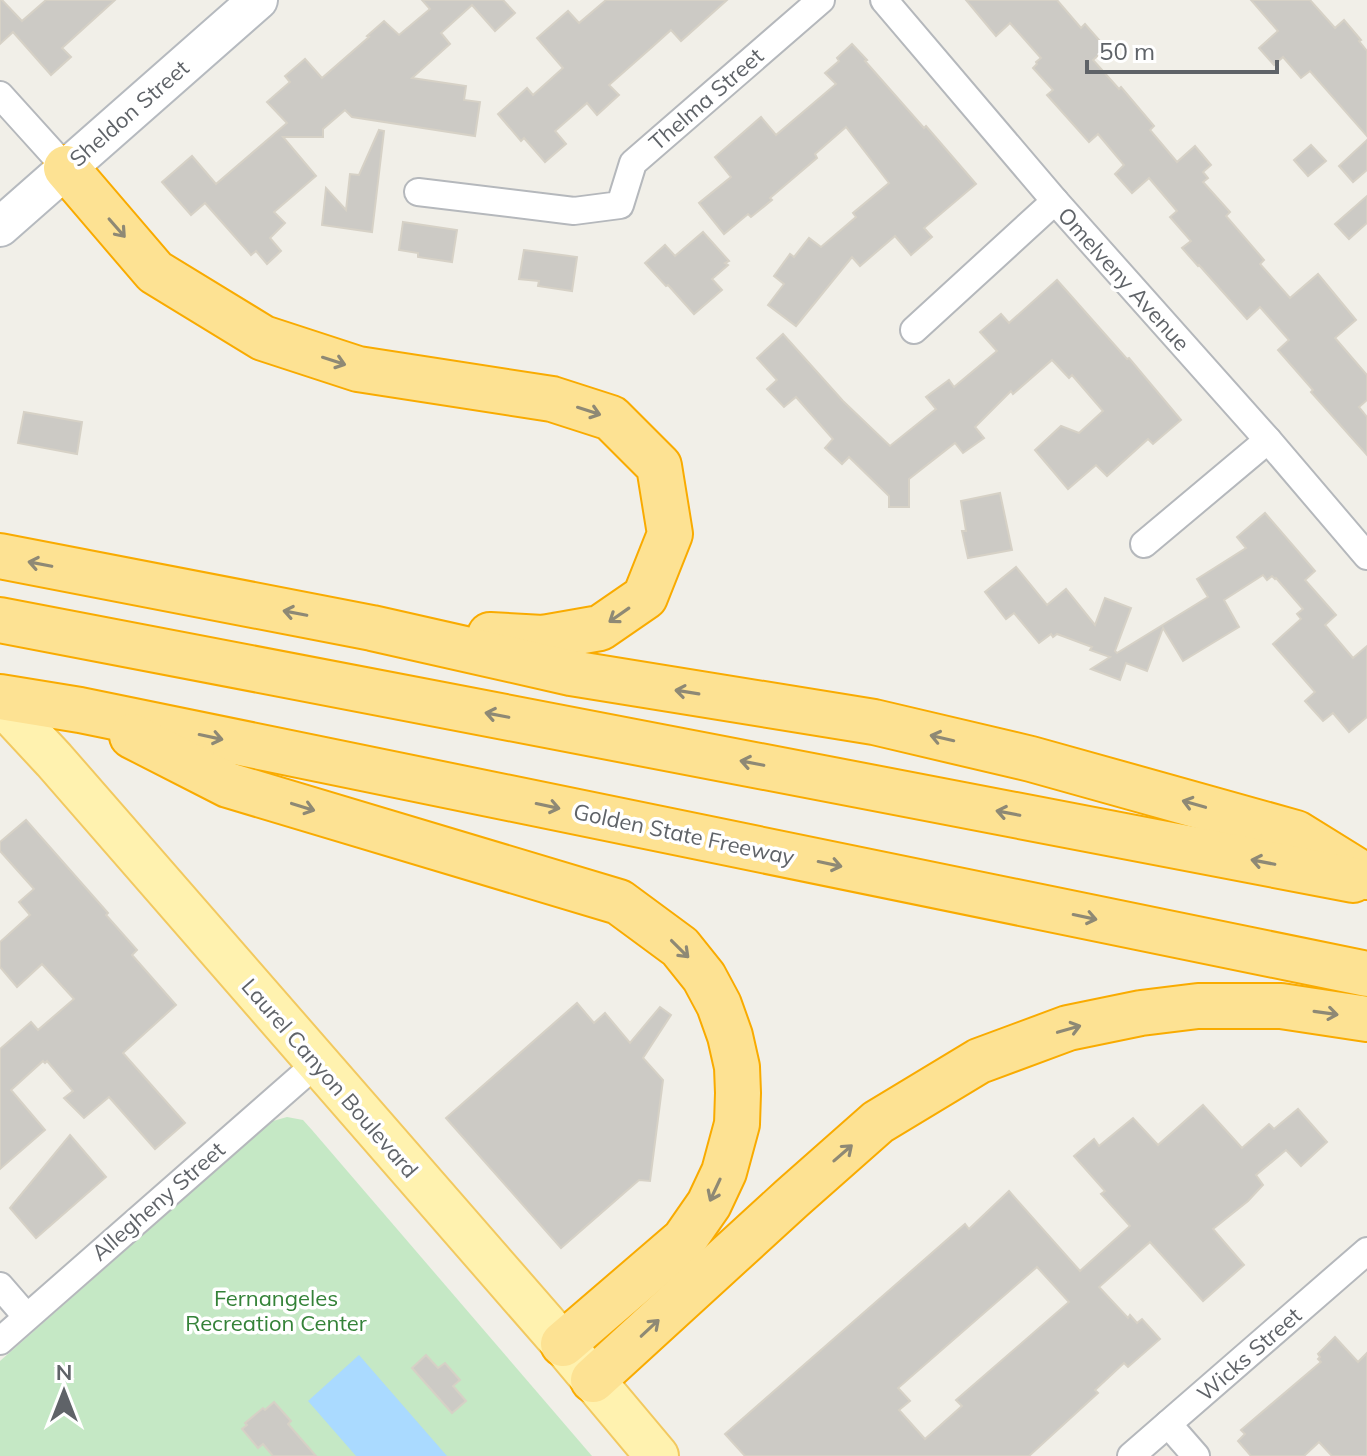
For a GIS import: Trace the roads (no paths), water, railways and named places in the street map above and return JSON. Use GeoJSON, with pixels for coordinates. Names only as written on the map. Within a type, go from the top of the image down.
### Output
{"type":"FeatureCollection","features":[{"type":"Feature","properties":{"kind":"highway"},"geometry":{"type":"LineString","coordinates":[[66,168],[155,272],[263,338],[358,369],[552,399],[582,408],[611,418],[659,466],[670,534],[645,597],[600,628],[543,638],[372,628]]}},
{"type":"Feature","properties":{"kind":"highway"},"geometry":{"type":"LineString","coordinates":[[0,556],[372,628],[571,673],[874,722],[1031,759],[1296,833],[1367,880]]}},
{"type":"Feature","properties":{"kind":"highway"},"geometry":{"type":"LineString","coordinates":[[0,620],[1367,880]]}},
{"type":"Feature","properties":{"kind":"highway","name":"Golden State Freeway"},"geometry":{"type":"LineString","coordinates":[[0,699],[80,710],[1367,974]]}},
{"type":"Feature","properties":{"kind":"highway"},"geometry":{"type":"LineString","coordinates":[[80,710],[228,785],[619,902],[680,947],[704,977],[719,1005],[737,1067],[737,1124],[724,1172],[709,1204],[684,1240],[563,1344]]}},
{"type":"Feature","properties":{"kind":"highway"},"geometry":{"type":"LineString","coordinates":[[593,1380],[878,1122],[979,1061],[1068,1028],[1184,1008],[1281,1006],[1367,1019]]}},
{"type":"Feature","properties":{"kind":"main road","name":"Sheldon Street"},"geometry":{"type":"LineString","coordinates":[[0,227],[258,0]]}},
{"type":"Feature","properties":{"kind":"main road","name":"Laurel Canyon Boulevard"},"geometry":{"type":"LineString","coordinates":[[0,699],[563,1344],[657,1456]]}},
{"type":"Feature","properties":{"kind":"street","name":"Thelma Street"},"geometry":{"type":"LineString","coordinates":[[418,192],[574,211],[620,205],[633,163],[821,0]]}},
{"type":"Feature","properties":{"kind":"street","name":"Omelveny Avenue"},"geometry":{"type":"LineString","coordinates":[[884,0],[1055,201],[1367,556]]}},
{"type":"Feature","properties":{"kind":"street"},"geometry":{"type":"LineString","coordinates":[[0,95],[66,168]]}},
{"type":"Feature","properties":{"kind":"street"},"geometry":{"type":"LineString","coordinates":[[914,330],[1055,201]]}},
{"type":"Feature","properties":{"kind":"street"},"geometry":{"type":"LineString","coordinates":[[1144,544],[1268,440]]}},
{"type":"Feature","properties":{"kind":"street","name":"Allegheny Street"},"geometry":{"type":"LineString","coordinates":[[0,1341],[317,1063]]}},
{"type":"Feature","properties":{"kind":"street","name":"Wicks Street"},"geometry":{"type":"LineString","coordinates":[[1131,1456],[1367,1251]]}},
{"type":"Feature","properties":{"kind":"street"},"geometry":{"type":"LineString","coordinates":[[0,1286],[26,1316]]}},
{"type":"Feature","properties":{"kind":"street"},"geometry":{"type":"LineString","coordinates":[[1168,1424],[1196,1456]]}},
{"type":"Feature","properties":{"kind":"water"},"geometry":{"type":"Polygon","coordinates":[[[359,1355],[447,1456],[356,1456],[308,1401],[359,1355]]]}},
{"type":"Feature","properties":{"kind":"park label","name":"Fernangeles Recreation Center"},"geometry":{"type":"Point","coordinates":[276,1310]}}]}
